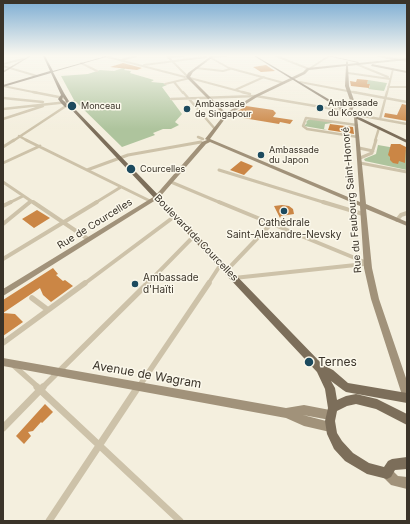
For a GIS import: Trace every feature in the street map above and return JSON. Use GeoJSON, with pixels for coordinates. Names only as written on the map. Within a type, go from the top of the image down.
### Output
{"type":"FeatureCollection","features":[{"type":"Feature","properties":{"kind":"main road"},"geometry":{"type":"LineString","coordinates":[[4,86],[22,80]]}},
{"type":"Feature","properties":{"kind":"main road","name":"Boulevard de Courcelles"},"geometry":{"type":"LineString","coordinates":[[56,80],[66,101],[321,369],[330,388],[331,417],[338,445],[349,457],[367,468],[387,473]]}},
{"type":"Feature","properties":{"kind":"main road"},"geometry":{"type":"LineString","coordinates":[[297,80],[334,103],[344,111],[368,120],[379,128]]}},
{"type":"Feature","properties":{"kind":"main road"},"geometry":{"type":"LineString","coordinates":[[62,102],[60,99],[66,101]]}},
{"type":"Feature","properties":{"kind":"main road"},"geometry":{"type":"LineString","coordinates":[[334,103],[351,110],[359,117],[407,142]]}},
{"type":"Feature","properties":{"kind":"main road","name":"Boulevard de Courcelles"},"geometry":{"type":"LineString","coordinates":[[321,369],[330,373],[348,388],[407,398]]}},
{"type":"Feature","properties":{"kind":"main road"},"geometry":{"type":"LineString","coordinates":[[331,417],[349,400],[364,400],[382,406],[407,420]]}},
{"type":"Feature","properties":{"kind":"main road"},"geometry":{"type":"LineString","coordinates":[[387,473],[392,464],[407,463]]}},
{"type":"Feature","properties":{"kind":"street"},"geometry":{"type":"LineString","coordinates":[[165,84],[180,80]]}},
{"type":"Feature","properties":{"kind":"street"},"geometry":{"type":"LineString","coordinates":[[192,80],[226,114]]}},
{"type":"Feature","properties":{"kind":"street"},"geometry":{"type":"LineString","coordinates":[[198,80],[254,96],[344,111],[351,110],[353,103],[347,86],[347,80]]}},
{"type":"Feature","properties":{"kind":"street"},"geometry":{"type":"LineString","coordinates":[[235,90],[256,80]]}},
{"type":"Feature","properties":{"kind":"street"},"geometry":{"type":"LineString","coordinates":[[276,80],[284,83]]}},
{"type":"Feature","properties":{"kind":"street","name":"Rue de Courcelles"},"geometry":{"type":"LineString","coordinates":[[3,293],[158,197],[226,114],[254,96],[289,80]]}},
{"type":"Feature","properties":{"kind":"street"},"geometry":{"type":"LineString","coordinates":[[379,119],[389,80]]}},
{"type":"Feature","properties":{"kind":"street"},"geometry":{"type":"LineString","coordinates":[[174,82],[215,129]]}},
{"type":"Feature","properties":{"kind":"street"},"geometry":{"type":"LineString","coordinates":[[300,82],[407,102]]}},
{"type":"Feature","properties":{"kind":"street"},"geometry":{"type":"LineString","coordinates":[[4,86],[66,101]]}},
{"type":"Feature","properties":{"kind":"street"},"geometry":{"type":"LineString","coordinates":[[388,87],[407,87]]}},
{"type":"Feature","properties":{"kind":"street"},"geometry":{"type":"LineString","coordinates":[[171,99],[254,96]]}},
{"type":"Feature","properties":{"kind":"street"},"geometry":{"type":"LineString","coordinates":[[3,98],[53,103]]}},
{"type":"Feature","properties":{"kind":"street"},"geometry":{"type":"LineString","coordinates":[[3,147],[66,101]]}},
{"type":"Feature","properties":{"kind":"street"},"geometry":{"type":"LineString","coordinates":[[3,109],[62,102]]}},
{"type":"Feature","properties":{"kind":"street"},"geometry":{"type":"LineString","coordinates":[[3,119],[53,103]]}},
{"type":"Feature","properties":{"kind":"street"},"geometry":{"type":"LineString","coordinates":[[359,117],[407,124]]}},
{"type":"Feature","properties":{"kind":"street","name":"Rue du Faubourg Saint-Honoré"},"geometry":{"type":"LineString","coordinates":[[359,117],[357,125],[367,263],[375,299],[407,395]]}},
{"type":"Feature","properties":{"kind":"street"},"geometry":{"type":"LineString","coordinates":[[357,125],[306,118],[303,126],[307,129],[358,137]]}},
{"type":"Feature","properties":{"kind":"street"},"geometry":{"type":"LineString","coordinates":[[368,120],[379,119]]}},
{"type":"Feature","properties":{"kind":"street"},"geometry":{"type":"LineString","coordinates":[[360,160],[372,153],[379,128]]}},
{"type":"Feature","properties":{"kind":"street"},"geometry":{"type":"LineString","coordinates":[[19,136],[150,201]]}},
{"type":"Feature","properties":{"kind":"street"},"geometry":{"type":"LineString","coordinates":[[87,170],[120,158],[204,140],[407,224]]}},
{"type":"Feature","properties":{"kind":"street"},"geometry":{"type":"LineString","coordinates":[[3,162],[40,146]]}},
{"type":"Feature","properties":{"kind":"street"},"geometry":{"type":"LineString","coordinates":[[359,148],[373,151]]}},
{"type":"Feature","properties":{"kind":"street"},"geometry":{"type":"LineString","coordinates":[[360,160],[407,172]]}},
{"type":"Feature","properties":{"kind":"street"},"geometry":{"type":"LineString","coordinates":[[219,170],[363,214]]}},
{"type":"Feature","properties":{"kind":"street"},"geometry":{"type":"LineString","coordinates":[[3,182],[88,240]]}},
{"type":"Feature","properties":{"kind":"street"},"geometry":{"type":"LineString","coordinates":[[171,182],[367,263]]}},
{"type":"Feature","properties":{"kind":"street"},"geometry":{"type":"LineString","coordinates":[[3,259],[121,186]]}},
{"type":"Feature","properties":{"kind":"street"},"geometry":{"type":"LineString","coordinates":[[3,206],[23,196]]}},
{"type":"Feature","properties":{"kind":"street"},"geometry":{"type":"LineString","coordinates":[[3,224],[31,201]]}},
{"type":"Feature","properties":{"kind":"street"},"geometry":{"type":"LineString","coordinates":[[397,220],[401,215],[407,213]]}},
{"type":"Feature","properties":{"kind":"street"},"geometry":{"type":"LineString","coordinates":[[3,343],[175,216]]}},
{"type":"Feature","properties":{"kind":"street"},"geometry":{"type":"LineString","coordinates":[[227,270],[271,224]]}},
{"type":"Feature","properties":{"kind":"street"},"geometry":{"type":"LineString","coordinates":[[3,428],[194,236]]}},
{"type":"Feature","properties":{"kind":"street"},"geometry":{"type":"LineString","coordinates":[[234,278],[367,263]]}},
{"type":"Feature","properties":{"kind":"street"},"geometry":{"type":"LineString","coordinates":[[48,521],[140,387],[221,264]]}},
{"type":"Feature","properties":{"kind":"street"},"geometry":{"type":"LineString","coordinates":[[32,298],[48,310]]}},
{"type":"Feature","properties":{"kind":"street"},"geometry":{"type":"LineString","coordinates":[[7,363],[41,390],[180,521]]}},
{"type":"Feature","properties":{"kind":"street","name":"Avenue de Wagram"},"geometry":{"type":"LineString","coordinates":[[7,363],[286,414],[304,421],[331,417]]}},
{"type":"Feature","properties":{"kind":"street"},"geometry":{"type":"LineString","coordinates":[[387,473],[395,481],[407,483]]}},
{"type":"Feature","properties":{"kind":"green space"},"geometry":{"type":"Polygon","coordinates":[[[63,80],[153,80],[151,82],[163,83],[167,85],[162,87],[182,114],[175,122],[179,125],[171,129],[163,129],[153,133],[155,135],[122,147],[76,102],[72,101],[74,100],[63,80]]]}},
{"type":"Feature","properties":{"kind":"green space"},"geometry":{"type":"Polygon","coordinates":[[[368,80],[387,83],[384,91],[368,89],[370,84],[367,84],[368,80]]]}},
{"type":"Feature","properties":{"kind":"green space"},"geometry":{"type":"Polygon","coordinates":[[[311,119],[332,123],[325,124],[324,129],[327,130],[304,126],[308,120],[311,119]]]}},
{"type":"Feature","properties":{"kind":"green space"},"geometry":{"type":"Polygon","coordinates":[[[378,145],[407,150],[407,170],[365,161],[364,159],[376,154],[378,145]]]}},
{"type":"Feature","properties":{"kind":"building"},"geometry":{"type":"Polygon","coordinates":[[[357,80],[368,80],[367,84],[370,84],[369,88],[351,86],[350,81],[356,82],[357,80]]]}},
{"type":"Feature","properties":{"kind":"building"},"geometry":{"type":"Polygon","coordinates":[[[402,104],[407,105],[407,121],[384,117],[385,113],[397,115],[402,104]]]}},
{"type":"Feature","properties":{"kind":"building"},"geometry":{"type":"Polygon","coordinates":[[[246,106],[273,110],[276,113],[273,117],[293,120],[290,124],[280,122],[279,124],[237,117],[238,115],[233,114],[246,106]]]}},
{"type":"Feature","properties":{"kind":"building"},"geometry":{"type":"Polygon","coordinates":[[[330,124],[353,127],[354,134],[328,130],[330,124]]]}},
{"type":"Feature","properties":{"kind":"building"},"geometry":{"type":"Polygon","coordinates":[[[391,144],[400,144],[406,147],[405,163],[399,161],[398,164],[393,163],[390,160],[388,155],[391,144]]]}},
{"type":"Feature","properties":{"kind":"building"},"geometry":{"type":"Polygon","coordinates":[[[241,161],[253,166],[244,175],[230,170],[241,161]]]}},
{"type":"Feature","properties":{"kind":"building","name":"Cathédrale Saint-Alexandre-Nevsky"},"geometry":{"type":"Polygon","coordinates":[[[274,206],[289,206],[293,209],[294,214],[281,216],[280,218],[274,206]]]}},
{"type":"Feature","properties":{"kind":"building"},"geometry":{"type":"Polygon","coordinates":[[[37,210],[50,218],[34,228],[22,219],[37,210]]]}},
{"type":"Feature","properties":{"kind":"building"},"geometry":{"type":"Polygon","coordinates":[[[53,268],[58,274],[56,275],[63,281],[65,280],[73,286],[51,302],[43,295],[40,288],[3,313],[3,300],[53,268]]]}},
{"type":"Feature","properties":{"kind":"building"},"geometry":{"type":"Polygon","coordinates":[[[3,313],[15,314],[23,322],[3,336],[3,313]]]}},
{"type":"Feature","properties":{"kind":"building"},"geometry":{"type":"Polygon","coordinates":[[[45,404],[53,412],[33,431],[28,432],[31,436],[24,444],[16,436],[45,404]]]}},
{"type":"Feature","properties":{"kind":"place","name":"Monceau"},"geometry":{"type":"Point","coordinates":[72,106]}},
{"type":"Feature","properties":{"kind":"place","name":"Ambassade du Kosovo"},"geometry":{"type":"Point","coordinates":[320,108]}},
{"type":"Feature","properties":{"kind":"place","name":"Ambassade de Singapour"},"geometry":{"type":"Point","coordinates":[187,109]}},
{"type":"Feature","properties":{"kind":"place","name":"Ambassade du Japon"},"geometry":{"type":"Point","coordinates":[261,155]}},
{"type":"Feature","properties":{"kind":"place","name":"Courcelles"},"geometry":{"type":"Point","coordinates":[131,169]}},
{"type":"Feature","properties":{"kind":"place","name":"Cathédrale Saint-Alexandre-Nevsky"},"geometry":{"type":"Point","coordinates":[284,211]}},
{"type":"Feature","properties":{"kind":"place","name":"Ambassade d'Haïti"},"geometry":{"type":"Point","coordinates":[135,284]}},
{"type":"Feature","properties":{"kind":"place","name":"Ternes"},"geometry":{"type":"Point","coordinates":[309,362]}}]}
